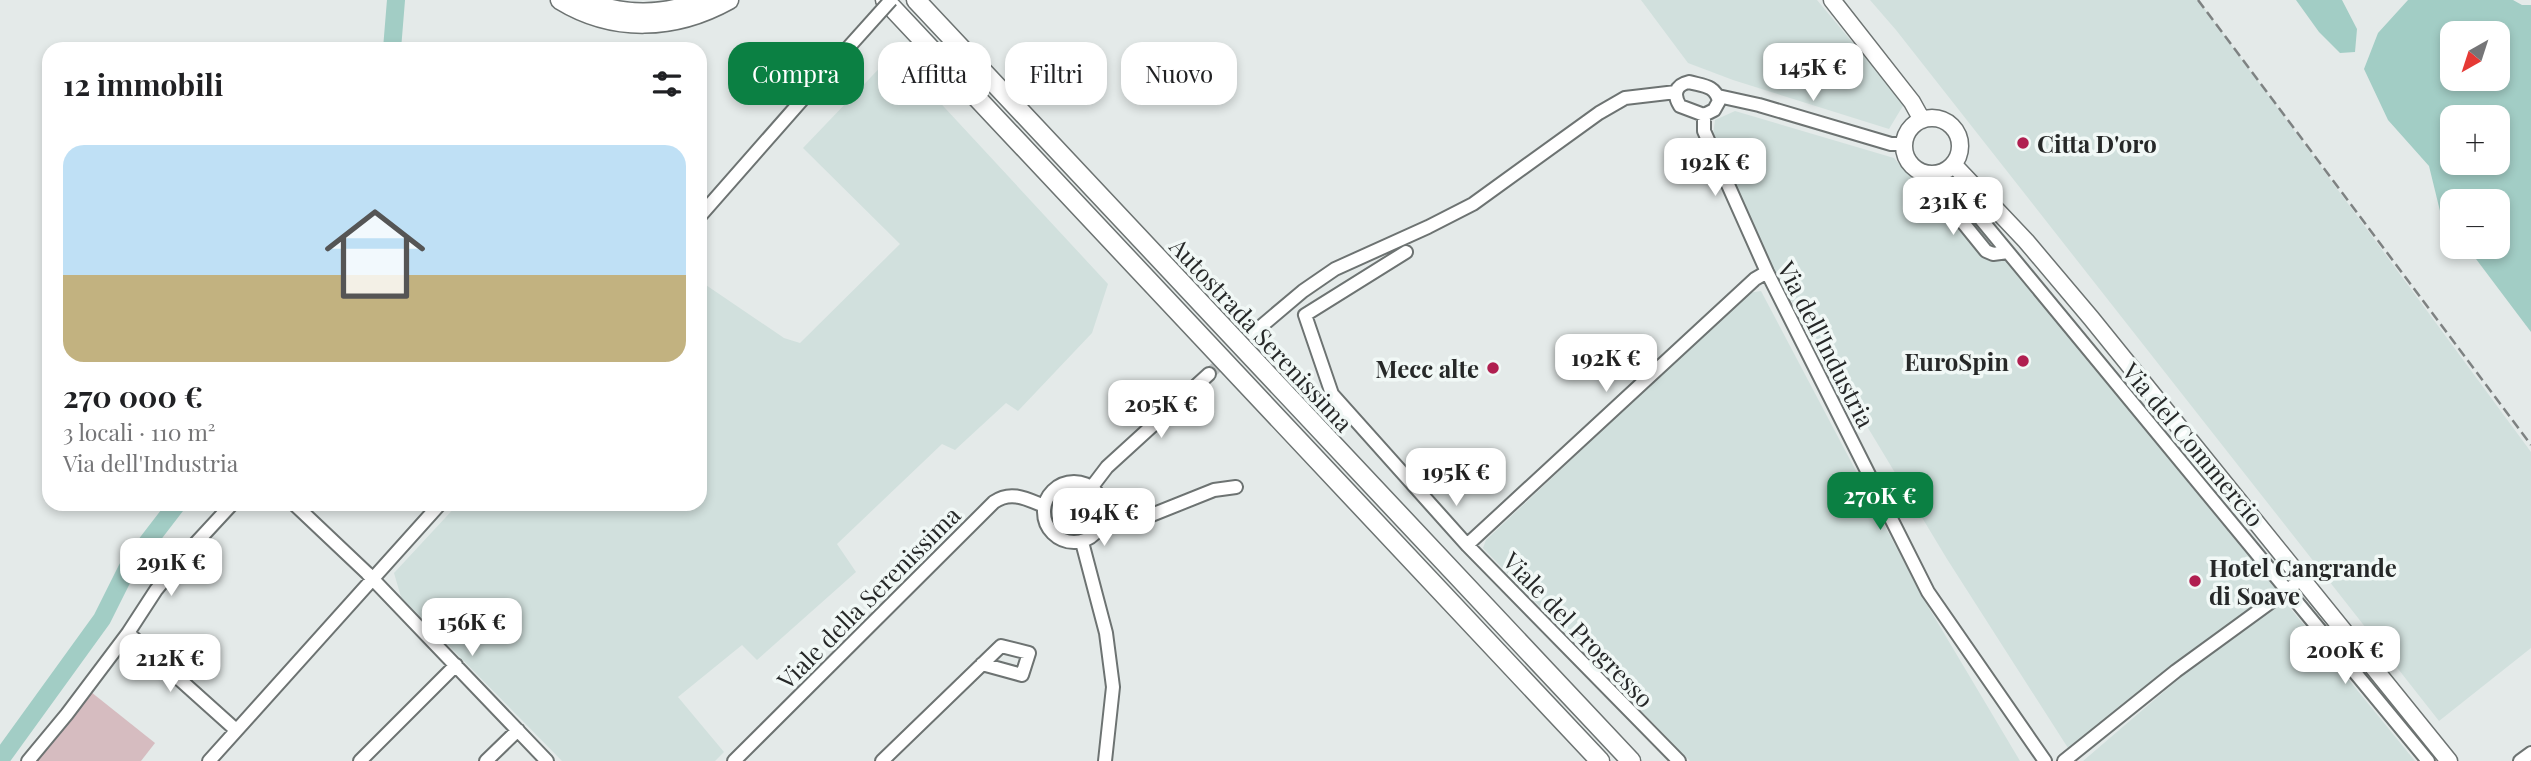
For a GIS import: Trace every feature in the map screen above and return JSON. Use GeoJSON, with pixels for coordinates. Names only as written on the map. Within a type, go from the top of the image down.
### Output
{"type":"FeatureCollection","features":[{"type":"Feature","properties":{"kind":"highway"},"geometry":{"type":"LineString","coordinates":[[560,0],[590,16],[609,21],[650,24],[688,18],[729,0]]}},
{"type":"Feature","properties":{"kind":"highway"},"geometry":{"type":"LineString","coordinates":[[586,0],[606,8],[645,12],[672,10],[701,0]]}},
{"type":"Feature","properties":{"kind":"highway","name":"Autostrada Serenissima"},"geometry":{"type":"LineString","coordinates":[[885,0],[1600,761]]}},
{"type":"Feature","properties":{"kind":"highway","name":"Autostrada Serenissima"},"geometry":{"type":"LineString","coordinates":[[916,0],[955,42]]}},
{"type":"Feature","properties":{"kind":"highway"},"geometry":{"type":"LineString","coordinates":[[931,0],[962,42]]}},
{"type":"Feature","properties":{"kind":"highway","name":"Autostrada Serenissima"},"geometry":{"type":"LineString","coordinates":[[991,80],[1632,761]]}},
{"type":"Feature","properties":{"kind":"main road"},"geometry":{"type":"LineString","coordinates":[[1832,0],[1912,102],[1922,120]]}},
{"type":"Feature","properties":{"kind":"main road"},"geometry":{"type":"LineString","coordinates":[[1922,120],[1942,120],[1957,133],[1960,153],[1954,164],[1939,173],[1922,172],[1911,164],[1904,144],[1912,127],[1922,120]]}},
{"type":"Feature","properties":{"kind":"main road"},"geometry":{"type":"LineString","coordinates":[[1954,164],[2026,241],[2449,761]]}},
{"type":"Feature","properties":{"kind":"street"},"geometry":{"type":"LineString","coordinates":[[707,208],[891,0]]}},
{"type":"Feature","properties":{"kind":"street"},"geometry":{"type":"LineString","coordinates":[[1252,334],[1303,291],[1335,269],[1473,204],[1599,113],[1625,98],[1676,92],[1682,84],[1689,82],[1713,88],[1719,101],[1714,110],[1704,114],[1680,106],[1676,92]]}},
{"type":"Feature","properties":{"kind":"street"},"geometry":{"type":"LineString","coordinates":[[1718,96],[1759,105],[1891,144],[1904,144]]}},
{"type":"Feature","properties":{"kind":"street","name":"Via dell'Industria"},"geometry":{"type":"LineString","coordinates":[[1704,114],[1704,131],[1767,272],[1928,592],[2045,761]]}},
{"type":"Feature","properties":{"kind":"street","name":"Via del Commercio"},"geometry":{"type":"LineString","coordinates":[[1922,172],[1952,210],[1962,203],[1970,206],[2428,761]]}},
{"type":"Feature","properties":{"kind":"street","name":"Viale del Progresso"},"geometry":{"type":"LineString","coordinates":[[1406,252],[1305,316],[1332,394],[1468,545],[1679,761]]}},
{"type":"Feature","properties":{"kind":"street"},"geometry":{"type":"LineString","coordinates":[[1468,545],[1755,279],[1767,272]]}},
{"type":"Feature","properties":{"kind":"street"},"geometry":{"type":"LineString","coordinates":[[1091,488],[1107,467],[1209,373]]}},
{"type":"Feature","properties":{"kind":"street"},"geometry":{"type":"LineString","coordinates":[[1072,482],[1091,488],[1102,502],[1103,520],[1091,537],[1082,542],[1071,543],[1053,534],[1047,526],[1044,506],[1054,489],[1072,482]]}},
{"type":"Feature","properties":{"kind":"street"},"geometry":{"type":"LineString","coordinates":[[1103,520],[1139,520],[1214,489],[1236,487]]}},
{"type":"Feature","properties":{"kind":"street","name":"Viale della Serenissima"},"geometry":{"type":"LineString","coordinates":[[734,761],[998,500],[1012,495],[1044,506]]}},
{"type":"Feature","properties":{"kind":"street"},"geometry":{"type":"LineString","coordinates":[[28,761],[67,714],[176,565],[226,511]]}},
{"type":"Feature","properties":{"kind":"street"},"geometry":{"type":"LineString","coordinates":[[301,511],[373,579],[547,761]]}},
{"type":"Feature","properties":{"kind":"street"},"geometry":{"type":"LineString","coordinates":[[209,761],[373,579],[430,511]]}},
{"type":"Feature","properties":{"kind":"street"},"geometry":{"type":"LineString","coordinates":[[1082,542],[1106,633],[1113,687],[1105,761]]}},
{"type":"Feature","properties":{"kind":"street"},"geometry":{"type":"LineString","coordinates":[[2064,761],[2176,671],[2301,578]]}},
{"type":"Feature","properties":{"kind":"street"},"geometry":{"type":"LineString","coordinates":[[128,633],[236,730]]}},
{"type":"Feature","properties":{"kind":"street"},"geometry":{"type":"LineString","coordinates":[[882,761],[982,664]]}},
{"type":"Feature","properties":{"kind":"street"},"geometry":{"type":"LineString","coordinates":[[360,761],[456,666]]}},
{"type":"Feature","properties":{"kind":"street"},"geometry":{"type":"LineString","coordinates":[[486,761],[518,730]]}},
{"type":"Feature","properties":{"kind":"street"},"geometry":{"type":"LineString","coordinates":[[2520,761],[2531,753]]}},
{"type":"Feature","properties":{"kind":"shaded area"},"geometry":{"type":"Polygon","coordinates":[[[1641,0],[1817,0],[1904,104],[1889,129],[1733,80],[1688,63],[1641,0]]]}},
{"type":"Feature","properties":{"kind":"shaded area"},"geometry":{"type":"Polygon","coordinates":[[[1870,0],[2198,0],[2531,452],[2531,648],[2439,721],[1870,0]]]}},
{"type":"Feature","properties":{"kind":"shaded area"},"geometry":{"type":"Polygon","coordinates":[[[2296,0],[2342,0],[2357,29],[2355,52],[2340,53],[2319,32],[2296,0]]]}},
{"type":"Feature","properties":{"kind":"shaded area"},"geometry":{"type":"Polygon","coordinates":[[[2408,0],[2513,0],[2522,5],[2531,5],[2531,332],[2476,259],[2510,259],[2510,189],[2440,189],[2440,211],[2429,166],[2388,120],[2364,69],[2378,33],[2408,0]]]}},
{"type":"Feature","properties":{"kind":"shaded area"},"geometry":{"type":"Polygon","coordinates":[[[878,70],[878,105],[942,105],[1108,284],[1092,333],[1018,411],[1006,403],[955,450],[942,444],[837,544],[856,572],[757,660],[742,645],[678,697],[724,752],[715,761],[562,761],[401,597],[394,573],[452,511],[707,511],[707,286],[784,338],[800,343],[900,244],[803,148],[844,105],[864,105],[864,84],[878,70]]]}},
{"type":"Feature","properties":{"kind":"shaded area"},"geometry":{"type":"Polygon","coordinates":[[[1735,111],[1894,158],[1940,210],[1955,199],[2279,593],[2147,685],[2068,748],[1947,559],[1762,252],[1713,135],[1715,120],[1735,111]]]}},
{"type":"Feature","properties":{"kind":"shaded area"},"geometry":{"type":"Polygon","coordinates":[[[1761,291],[1923,598],[2020,761],[1690,761],[1483,548],[1486,540],[1748,293],[1761,291]]]}},
{"type":"Feature","properties":{"kind":"shaded area"},"geometry":{"type":"Polygon","coordinates":[[[2281,597],[2415,761],[2083,761],[2181,677],[2281,597]]]}},
{"type":"Feature","properties":{"kind":"shaded area"},"geometry":{"type":"Polygon","coordinates":[[[91,692],[155,743],[141,761],[36,761],[91,692]]]}},
{"type":"Feature","properties":{"kind":"waterway"},"geometry":{"type":"LineString","coordinates":[[393,42],[396,0]]}},
{"type":"Feature","properties":{"kind":"waterway"},"geometry":{"type":"LineString","coordinates":[[0,760],[102,619],[127,569],[172,511]]}},
{"type":"Feature","properties":{"kind":"tunnel"},"geometry":{"type":"LineString","coordinates":[[1209,374],[1245,341]]}},
{"type":"Feature","properties":{"kind":"railway"},"geometry":{"type":"LineString","coordinates":[[2198,0],[2531,445]]}},
{"type":"Feature","properties":{"kind":"place","name":"Citta D'oro"},"geometry":{"type":"Point","coordinates":[2023,143]}},
{"type":"Feature","properties":{"kind":"place","name":"EuroSpin"},"geometry":{"type":"Point","coordinates":[2023,361]}},
{"type":"Feature","properties":{"kind":"place","name":"Mecc alte"},"geometry":{"type":"Point","coordinates":[1493,368]}},
{"type":"Feature","properties":{"kind":"place","name":"Hotel Cangrande di Soave"},"geometry":{"type":"Point","coordinates":[2195,581]}}]}
